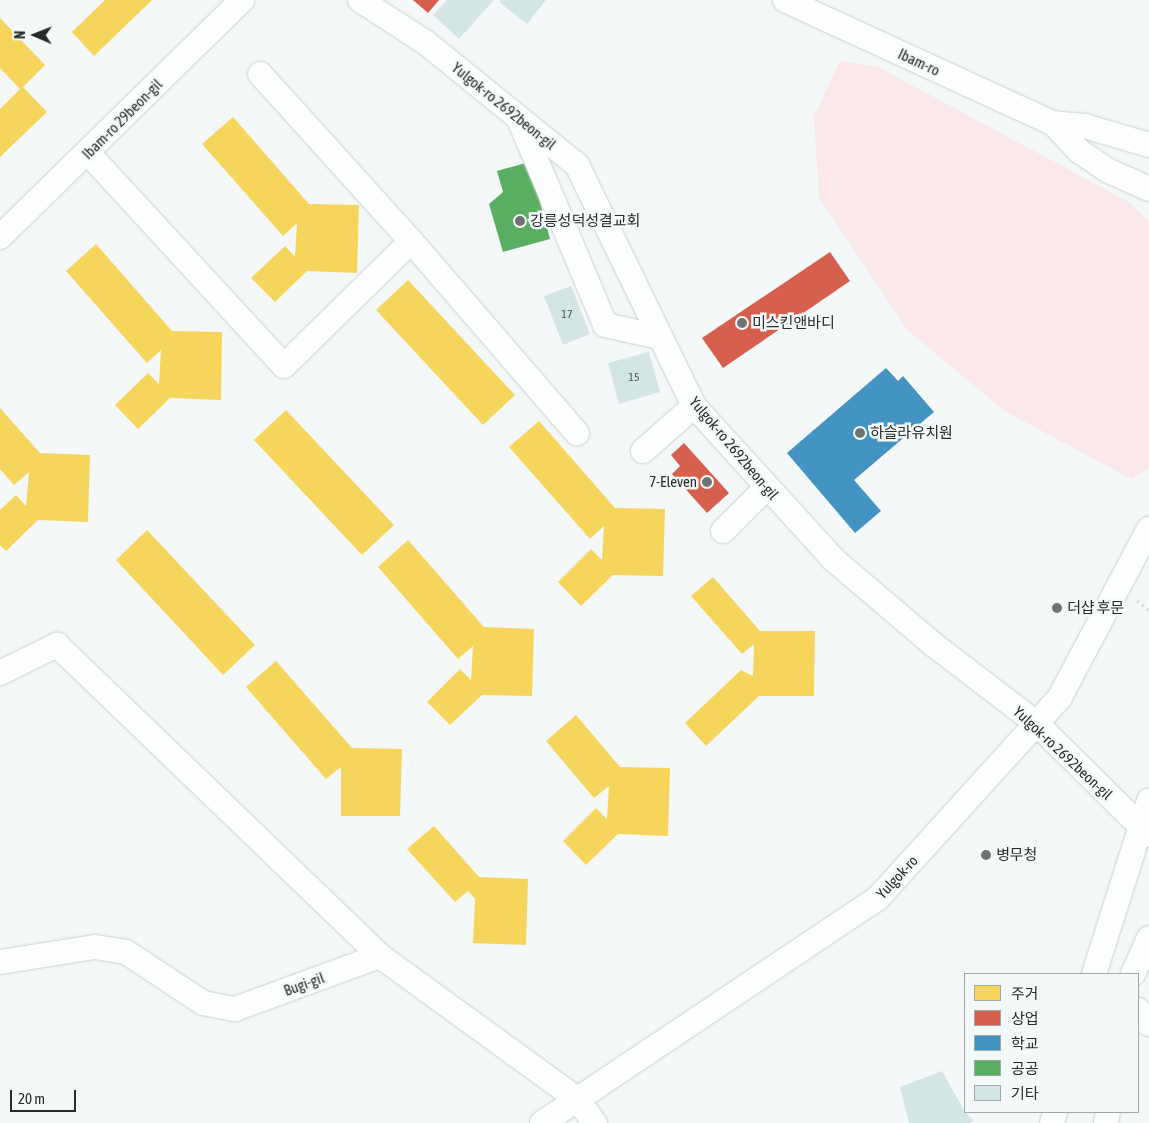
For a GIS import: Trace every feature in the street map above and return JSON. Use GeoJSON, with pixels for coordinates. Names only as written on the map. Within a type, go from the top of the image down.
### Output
{"type":"FeatureCollection","features":[{"type":"Feature","properties":{"kind":"street","name":"Ibam-ro 29beon-gil"},"geometry":{"type":"LineString","coordinates":[[0,237],[88,153],[242,0]]}},
{"type":"Feature","properties":{"kind":"street","name":"Yulgok-ro 2692beon-gil"},"geometry":{"type":"LineString","coordinates":[[360,0],[425,42],[577,165],[694,406],[766,488],[834,560],[934,645],[1036,723],[1145,831]]}},
{"type":"Feature","properties":{"kind":"street","name":"Ibam-ro"},"geometry":{"type":"LineString","coordinates":[[785,0],[1053,123]]}},
{"type":"Feature","properties":{"kind":"street"},"geometry":{"type":"LineString","coordinates":[[260,74],[411,241],[578,433]]}},
{"type":"Feature","properties":{"kind":"street"},"geometry":{"type":"LineString","coordinates":[[517,116],[605,326],[659,337]]}},
{"type":"Feature","properties":{"kind":"street"},"geometry":{"type":"LineString","coordinates":[[1053,123],[1085,126],[1144,138]]}},
{"type":"Feature","properties":{"kind":"street"},"geometry":{"type":"LineString","coordinates":[[1053,123],[1079,151],[1109,171],[1149,189]]}},
{"type":"Feature","properties":{"kind":"street"},"geometry":{"type":"LineString","coordinates":[[88,153],[284,366],[411,241]]}},
{"type":"Feature","properties":{"kind":"street"},"geometry":{"type":"LineString","coordinates":[[644,451],[694,406]]}},
{"type":"Feature","properties":{"kind":"street"},"geometry":{"type":"LineString","coordinates":[[723,531],[766,488]]}},
{"type":"Feature","properties":{"kind":"street","name":"Yulgok-ro"},"geometry":{"type":"LineString","coordinates":[[542,1123],[878,898],[1060,697],[1149,529]]}},
{"type":"Feature","properties":{"kind":"street"},"geometry":{"type":"LineString","coordinates":[[0,673],[57,645],[380,956],[578,1100],[595,1123]]}},
{"type":"Feature","properties":{"kind":"street"},"geometry":{"type":"LineString","coordinates":[[1094,973],[1145,831],[1149,801]]}},
{"type":"Feature","properties":{"kind":"street"},"geometry":{"type":"LineString","coordinates":[[1133,973],[1149,938]]}},
{"type":"Feature","properties":{"kind":"street","name":"Bugi-gil"},"geometry":{"type":"LineString","coordinates":[[0,962],[95,947],[126,952],[203,1003],[235,1009],[380,956]]}},
{"type":"Feature","properties":{"kind":"street"},"geometry":{"type":"LineString","coordinates":[[1139,1011],[1149,1024]]}},
{"type":"Feature","properties":{"kind":"shaded area"},"geometry":{"type":"Polygon","coordinates":[[[840,61],[878,67],[1129,202],[1149,222],[1149,468],[1131,479],[1005,411],[908,331],[819,198],[814,116],[840,61]]]}},
{"type":"Feature","properties":{"kind":"building: 주거"},"geometry":{"type":"Polygon","coordinates":[[[105,0],[152,0],[94,56],[72,32],[105,0]]]}},
{"type":"Feature","properties":{"kind":"building: 주거"},"geometry":{"type":"Polygon","coordinates":[[[0,18],[45,65],[23,87],[47,112],[0,157],[0,109],[20,89],[0,68],[0,18]]]}},
{"type":"Feature","properties":{"kind":"building: 주거"},"geometry":{"type":"Polygon","coordinates":[[[233,117],[309,204],[359,205],[357,273],[307,271],[275,302],[251,278],[285,246],[295,257],[297,223],[283,236],[202,144],[233,117]]]}},
{"type":"Feature","properties":{"kind":"building: 주거"},"geometry":{"type":"Polygon","coordinates":[[[96,244],[172,331],[222,332],[221,400],[170,398],[138,429],[115,405],[148,373],[159,384],[161,350],[147,363],[66,271],[96,244]]]}},
{"type":"Feature","properties":{"kind":"building: 주거"},"geometry":{"type":"Polygon","coordinates":[[[408,280],[515,395],[483,425],[376,310],[408,280]]]}},
{"type":"Feature","properties":{"kind":"building: 주거"},"geometry":{"type":"Polygon","coordinates":[[[0,408],[40,453],[90,455],[88,522],[38,520],[6,551],[0,545],[0,510],[16,495],[26,506],[29,472],[14,485],[0,469],[0,408]]]}},
{"type":"Feature","properties":{"kind":"building: 주거"},"geometry":{"type":"Polygon","coordinates":[[[286,410],[394,525],[362,555],[254,440],[286,410]]]}},
{"type":"Feature","properties":{"kind":"building: 주거"},"geometry":{"type":"Polygon","coordinates":[[[539,421],[615,508],[665,509],[663,576],[613,575],[581,606],[558,582],[591,549],[602,560],[604,526],[590,539],[509,447],[539,421]]]}},
{"type":"Feature","properties":{"kind":"building: 주거"},"geometry":{"type":"Polygon","coordinates":[[[147,530],[255,645],[223,675],[116,560],[147,530]]]}},
{"type":"Feature","properties":{"kind":"building: 주거"},"geometry":{"type":"Polygon","coordinates":[[[408,540],[484,627],[534,629],[532,696],[482,695],[450,725],[427,702],[460,669],[471,680],[473,646],[458,659],[378,567],[408,540]]]}},
{"type":"Feature","properties":{"kind":"building: 주거"},"geometry":{"type":"Polygon","coordinates":[[[713,577],[760,631],[815,631],[814,696],[759,696],[706,746],[685,723],[741,670],[753,676],[754,644],[742,654],[691,596],[713,577]]]}},
{"type":"Feature","properties":{"kind":"building: 주거"},"geometry":{"type":"Polygon","coordinates":[[[276,661],[352,748],[402,749],[400,816],[341,816],[341,767],[326,779],[246,687],[276,661]]]}},
{"type":"Feature","properties":{"kind":"building: 주거"},"geometry":{"type":"Polygon","coordinates":[[[576,715],[620,767],[670,768],[668,836],[618,834],[586,865],[563,841],[596,808],[607,819],[609,786],[594,798],[546,741],[576,715]]]}},
{"type":"Feature","properties":{"kind":"building: 주거"},"geometry":{"type":"Polygon","coordinates":[[[434,826],[479,877],[528,879],[526,945],[473,943],[475,899],[468,891],[455,902],[407,849],[434,826]]]}},
{"type":"Feature","properties":{"kind":"building: 상업"},"geometry":{"type":"Polygon","coordinates":[[[413,0],[439,0],[428,13],[413,0]]]}},
{"type":"Feature","properties":{"kind":"building: 상업"},"geometry":{"type":"Polygon","coordinates":[[[830,252],[850,281],[723,368],[702,338],[830,252]]]}},
{"type":"Feature","properties":{"kind":"building: 상업"},"geometry":{"type":"Polygon","coordinates":[[[684,443],[729,493],[707,513],[672,474],[680,466],[671,455],[684,443]]]}},
{"type":"Feature","properties":{"kind":"building: 학교","name":"하슬라유치원"},"geometry":{"type":"Polygon","coordinates":[[[886,368],[898,381],[903,376],[934,412],[854,480],[881,511],[855,533],[787,453],[886,368]]]}},
{"type":"Feature","properties":{"kind":"building: 공공","name":"강릉성덕성결교회"},"geometry":{"type":"Polygon","coordinates":[[[529,162],[550,239],[503,252],[489,204],[503,192],[497,171],[529,162]]]}},
{"type":"Feature","properties":{"kind":"building: 기타"},"geometry":{"type":"Polygon","coordinates":[[[447,0],[494,0],[459,39],[433,15],[447,0]]]}},
{"type":"Feature","properties":{"kind":"building: 기타"},"geometry":{"type":"Polygon","coordinates":[[[501,0],[546,0],[527,24],[499,2],[501,0]]]}},
{"type":"Feature","properties":{"kind":"building: 기타"},"geometry":{"type":"Polygon","coordinates":[[[571,286],[590,334],[563,345],[544,296],[571,286]]]}},
{"type":"Feature","properties":{"kind":"building: 기타"},"geometry":{"type":"Polygon","coordinates":[[[649,352],[660,392],[619,404],[608,363],[649,352]]]}},
{"type":"Feature","properties":{"kind":"building: 기타"},"geometry":{"type":"Polygon","coordinates":[[[942,1071],[964,1113],[973,1120],[970,1123],[909,1123],[900,1087],[942,1071]]]}},
{"type":"Feature","properties":{"kind":"place","name":"강릉성덕성결교회"},"geometry":{"type":"Point","coordinates":[520,221]}},
{"type":"Feature","properties":{"kind":"place","name":"미스킨앤바디"},"geometry":{"type":"Point","coordinates":[742,323]}},
{"type":"Feature","properties":{"kind":"place","name":"하슬라유치원"},"geometry":{"type":"Point","coordinates":[860,433]}},
{"type":"Feature","properties":{"kind":"place","name":"7-Eleven"},"geometry":{"type":"Point","coordinates":[707,482]}},
{"type":"Feature","properties":{"kind":"place","name":"더샵 후문"},"geometry":{"type":"Point","coordinates":[1057,608]}},
{"type":"Feature","properties":{"kind":"place","name":"병무청"},"geometry":{"type":"Point","coordinates":[986,855]}}]}
